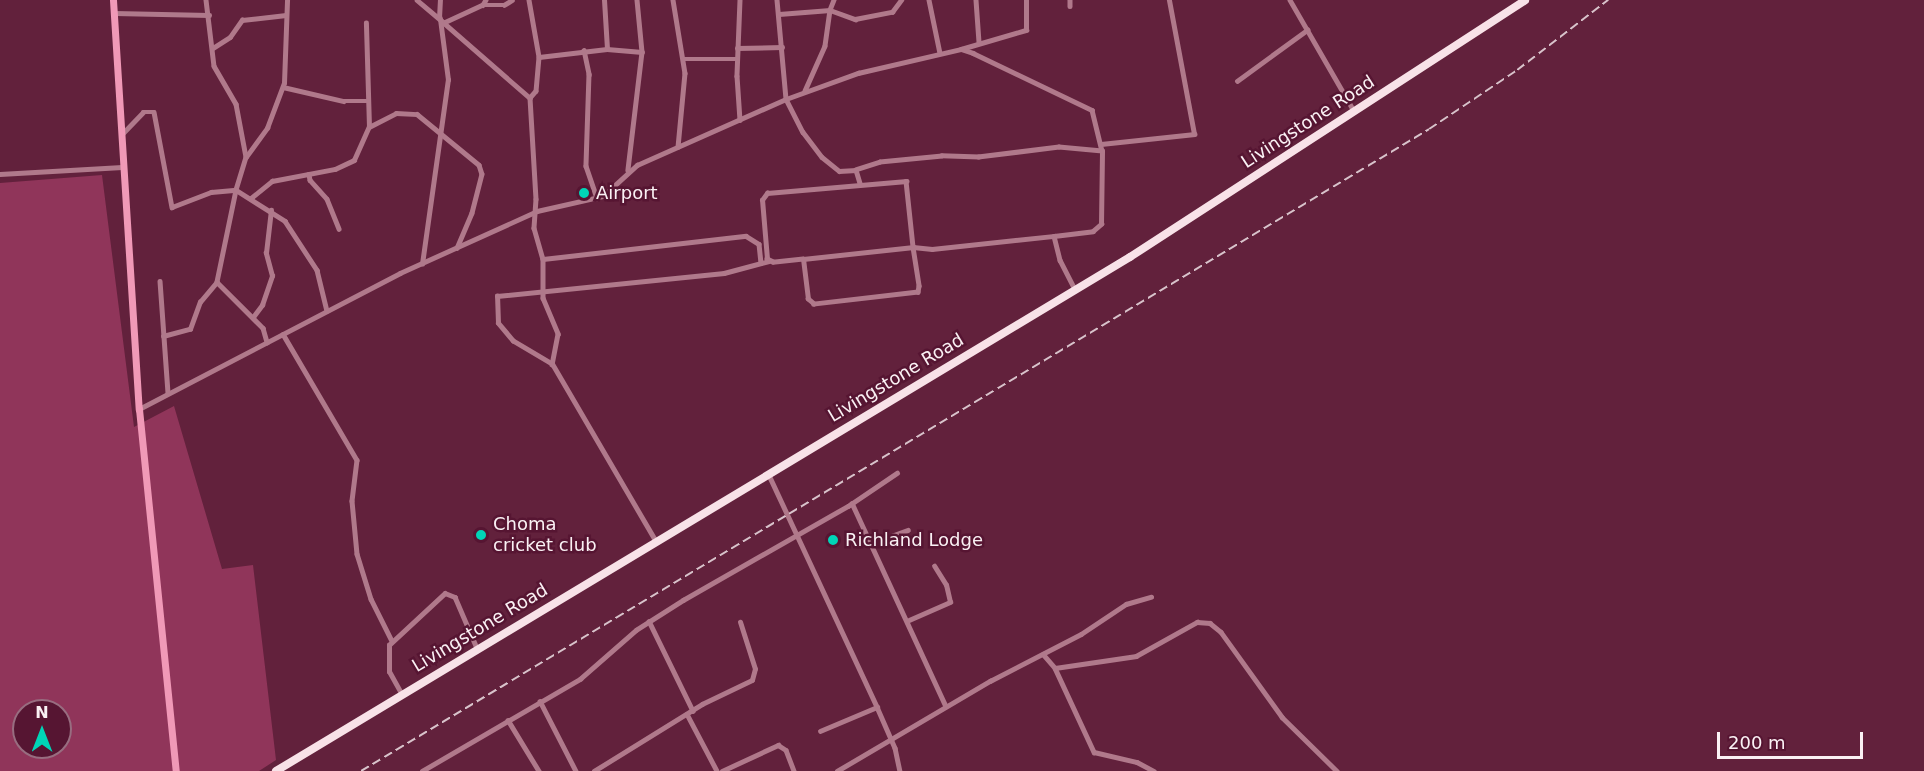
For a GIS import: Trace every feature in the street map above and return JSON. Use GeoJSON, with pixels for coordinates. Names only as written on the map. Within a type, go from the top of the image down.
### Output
{"type":"FeatureCollection","features":[{"type":"Feature","properties":{"kind":"highway","name":"Livingstone Road"},"geometry":{"type":"LineString","coordinates":[[276,771],[477,648],[1076,290],[1525,0]]}},
{"type":"Feature","properties":{"kind":"main road"},"geometry":{"type":"LineString","coordinates":[[114,0],[120,136],[139,409],[176,771]]}},
{"type":"Feature","properties":{"kind":"street"},"geometry":{"type":"LineString","coordinates":[[206,0],[216,72],[236,104],[246,157]]}},
{"type":"Feature","properties":{"kind":"street"},"geometry":{"type":"LineString","coordinates":[[163,336],[190,329],[200,302],[217,282],[236,190],[246,157],[267,128],[283,87],[287,0]]}},
{"type":"Feature","properties":{"kind":"street"},"geometry":{"type":"LineString","coordinates":[[417,0],[530,98]]}},
{"type":"Feature","properties":{"kind":"street"},"geometry":{"type":"LineString","coordinates":[[422,264],[448,80],[440,0]]}},
{"type":"Feature","properties":{"kind":"street"},"geometry":{"type":"LineString","coordinates":[[483,5],[486,0]]}},
{"type":"Feature","properties":{"kind":"street"},"geometry":{"type":"LineString","coordinates":[[441,20],[483,5],[504,5],[512,0]]}},
{"type":"Feature","properties":{"kind":"street"},"geometry":{"type":"LineString","coordinates":[[529,0],[539,57],[536,91],[530,98],[537,211],[534,228],[543,259],[542,293],[558,334],[552,364]]}},
{"type":"Feature","properties":{"kind":"street"},"geometry":{"type":"LineString","coordinates":[[604,0],[607,49]]}},
{"type":"Feature","properties":{"kind":"street"},"geometry":{"type":"LineString","coordinates":[[628,170],[642,52],[637,0]]}},
{"type":"Feature","properties":{"kind":"street"},"geometry":{"type":"LineString","coordinates":[[673,0],[684,59],[685,90],[678,147]]}},
{"type":"Feature","properties":{"kind":"street"},"geometry":{"type":"LineString","coordinates":[[740,0],[737,48],[740,120]]}},
{"type":"Feature","properties":{"kind":"street"},"geometry":{"type":"LineString","coordinates":[[777,0],[786,99],[803,132],[830,166],[839,171],[856,170],[880,162],[942,156],[979,157],[1059,147],[1102,151]]}},
{"type":"Feature","properties":{"kind":"street"},"geometry":{"type":"LineString","coordinates":[[805,92],[825,46],[830,10],[834,0]]}},
{"type":"Feature","properties":{"kind":"street"},"geometry":{"type":"LineString","coordinates":[[779,14],[830,10],[863,18],[892,12],[901,0]]}},
{"type":"Feature","properties":{"kind":"street"},"geometry":{"type":"LineString","coordinates":[[929,0],[940,53]]}},
{"type":"Feature","properties":{"kind":"street"},"geometry":{"type":"LineString","coordinates":[[976,0],[979,42]]}},
{"type":"Feature","properties":{"kind":"street"},"geometry":{"type":"LineString","coordinates":[[139,409],[422,264],[537,211],[597,198],[608,192],[628,170],[786,99],[858,73],[961,49],[1026,30],[1026,0]]}},
{"type":"Feature","properties":{"kind":"street"},"geometry":{"type":"LineString","coordinates":[[1101,144],[1194,134],[1169,0]]}},
{"type":"Feature","properties":{"kind":"street"},"geometry":{"type":"LineString","coordinates":[[1290,0],[1354,111]]}},
{"type":"Feature","properties":{"kind":"street"},"geometry":{"type":"LineString","coordinates":[[114,13],[209,15]]}},
{"type":"Feature","properties":{"kind":"street"},"geometry":{"type":"LineString","coordinates":[[213,48],[230,37],[242,20],[286,15]]}},
{"type":"Feature","properties":{"kind":"street"},"geometry":{"type":"LineString","coordinates":[[250,198],[272,181],[350,164],[369,127],[366,23]]}},
{"type":"Feature","properties":{"kind":"street"},"geometry":{"type":"LineString","coordinates":[[1237,81],[1307,30]]}},
{"type":"Feature","properties":{"kind":"street"},"geometry":{"type":"LineString","coordinates":[[737,48],[782,47]]}},
{"type":"Feature","properties":{"kind":"street"},"geometry":{"type":"LineString","coordinates":[[656,542],[552,364],[513,341],[498,323],[497,296],[746,270],[769,261],[913,247],[932,249],[1054,237],[1099,228],[1102,151],[1092,110],[961,49]]}},
{"type":"Feature","properties":{"kind":"street"},"geometry":{"type":"LineString","coordinates":[[539,57],[584,50],[642,52]]}},
{"type":"Feature","properties":{"kind":"street"},"geometry":{"type":"LineString","coordinates":[[584,50],[589,74],[586,166],[597,198]]}},
{"type":"Feature","properties":{"kind":"street"},"geometry":{"type":"LineString","coordinates":[[684,59],[737,59]]}},
{"type":"Feature","properties":{"kind":"street"},"geometry":{"type":"LineString","coordinates":[[283,87],[343,101],[367,101]]}},
{"type":"Feature","properties":{"kind":"street"},"geometry":{"type":"LineString","coordinates":[[369,127],[405,111],[417,114],[440,130],[456,150],[479,165],[482,174],[472,213],[457,248]]}},
{"type":"Feature","properties":{"kind":"street"},"geometry":{"type":"LineString","coordinates":[[120,136],[143,112],[154,112],[172,207],[211,192],[236,190],[271,210],[285,221],[317,270],[327,311]]}},
{"type":"Feature","properties":{"kind":"street"},"geometry":{"type":"LineString","coordinates":[[0,174],[122,167]]}},
{"type":"Feature","properties":{"kind":"street"},"geometry":{"type":"LineString","coordinates":[[856,170],[860,183]]}},
{"type":"Feature","properties":{"kind":"street"},"geometry":{"type":"LineString","coordinates":[[309,174],[310,180],[327,199],[339,229]]}},
{"type":"Feature","properties":{"kind":"street"},"geometry":{"type":"LineString","coordinates":[[769,261],[762,200],[765,195],[860,183],[906,181],[919,289],[912,296],[814,304],[808,299],[803,259]]}},
{"type":"Feature","properties":{"kind":"street"},"geometry":{"type":"LineString","coordinates":[[253,317],[266,297],[272,276],[266,253],[271,210]]}},
{"type":"Feature","properties":{"kind":"street"},"geometry":{"type":"LineString","coordinates":[[543,259],[746,236],[759,244],[761,263]]}},
{"type":"Feature","properties":{"kind":"street"},"geometry":{"type":"LineString","coordinates":[[1054,237],[1060,260],[1076,290]]}},
{"type":"Feature","properties":{"kind":"street"},"geometry":{"type":"LineString","coordinates":[[160,281],[168,393]]}},
{"type":"Feature","properties":{"kind":"street"},"geometry":{"type":"LineString","coordinates":[[217,282],[263,328],[267,342]]}},
{"type":"Feature","properties":{"kind":"street"},"geometry":{"type":"LineString","coordinates":[[283,334],[357,460],[352,501],[357,554],[371,599],[392,641]]}},
{"type":"Feature","properties":{"kind":"street"},"geometry":{"type":"LineString","coordinates":[[422,771],[580,679],[649,621],[852,503],[897,473]]}},
{"type":"Feature","properties":{"kind":"street"},"geometry":{"type":"LineString","coordinates":[[768,474],[877,707],[891,740],[900,771]]}},
{"type":"Feature","properties":{"kind":"street"},"geometry":{"type":"LineString","coordinates":[[852,503],[909,620],[946,706]]}},
{"type":"Feature","properties":{"kind":"street"},"geometry":{"type":"LineString","coordinates":[[872,543],[908,530]]}},
{"type":"Feature","properties":{"kind":"street"},"geometry":{"type":"LineString","coordinates":[[909,620],[950,602],[946,585],[934,566]]}},
{"type":"Feature","properties":{"kind":"street"},"geometry":{"type":"LineString","coordinates":[[402,695],[389,672],[387,650],[392,641],[448,593],[455,597],[477,648]]}},
{"type":"Feature","properties":{"kind":"street"},"geometry":{"type":"LineString","coordinates":[[837,771],[1126,604],[1151,597]]}},
{"type":"Feature","properties":{"kind":"street"},"geometry":{"type":"LineString","coordinates":[[649,621],[693,711]]}},
{"type":"Feature","properties":{"kind":"street"},"geometry":{"type":"LineString","coordinates":[[594,771],[687,714],[754,677],[740,622]]}},
{"type":"Feature","properties":{"kind":"street"},"geometry":{"type":"LineString","coordinates":[[1055,668],[1136,656],[1197,622],[1210,623],[1221,632],[1282,717],[1337,771]]}},
{"type":"Feature","properties":{"kind":"street"},"geometry":{"type":"LineString","coordinates":[[1043,654],[1055,668],[1082,719],[1094,752],[1137,762],[1154,771]]}},
{"type":"Feature","properties":{"kind":"street"},"geometry":{"type":"LineString","coordinates":[[540,701],[576,771]]}},
{"type":"Feature","properties":{"kind":"street"},"geometry":{"type":"LineString","coordinates":[[820,731],[877,707]]}},
{"type":"Feature","properties":{"kind":"street"},"geometry":{"type":"LineString","coordinates":[[687,714],[717,771]]}},
{"type":"Feature","properties":{"kind":"street"},"geometry":{"type":"LineString","coordinates":[[508,720],[540,771]]}},
{"type":"Feature","properties":{"kind":"street"},"geometry":{"type":"LineString","coordinates":[[723,771],[778,746],[786,750],[794,771]]}},
{"type":"Feature","properties":{"kind":"shaded area"},"geometry":{"type":"Polygon","coordinates":[[[102,175],[134,427],[174,406],[222,569],[253,565],[276,760],[259,771],[0,771],[0,183],[102,175]]]}},
{"type":"Feature","properties":{"kind":"railway"},"geometry":{"type":"LineString","coordinates":[[361,771],[1429,129],[1517,70],[1608,0]]}},
{"type":"Feature","properties":{"kind":"place","name":"Airport"},"geometry":{"type":"Point","coordinates":[584,193]}},
{"type":"Feature","properties":{"kind":"place","name":"Choma cricket club"},"geometry":{"type":"Point","coordinates":[481,535]}},
{"type":"Feature","properties":{"kind":"place","name":"Richland Lodge"},"geometry":{"type":"Point","coordinates":[833,540]}}]}
